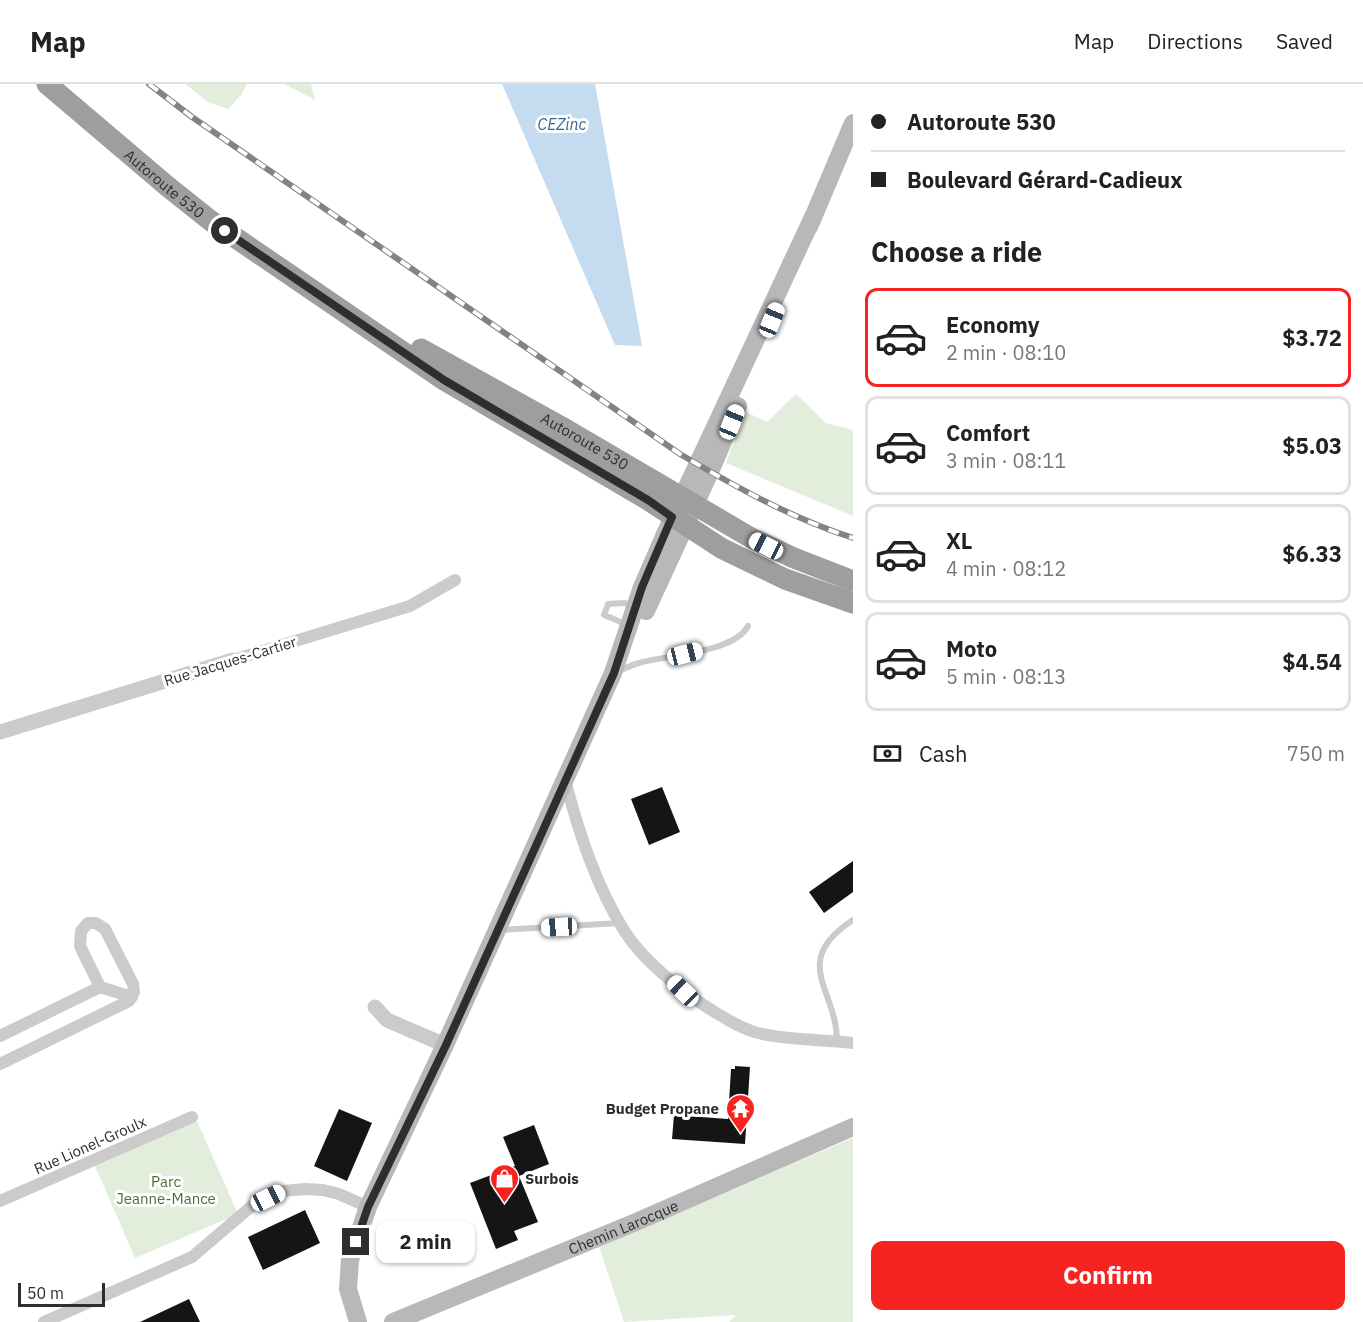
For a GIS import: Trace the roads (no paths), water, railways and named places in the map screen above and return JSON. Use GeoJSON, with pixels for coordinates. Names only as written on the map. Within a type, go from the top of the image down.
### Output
{"type":"FeatureCollection","features":[{"type":"Feature","properties":{"kind":"highway","name":"Autoroute 530"},"geometry":{"type":"LineString","coordinates":[[47,84],[211,221],[444,380],[648,500],[735,555],[777,575],[853,603]]}},
{"type":"Feature","properties":{"kind":"highway","name":"Autoroute 530"},"geometry":{"type":"LineString","coordinates":[[320,295],[520,404],[766,546],[853,581]]}},
{"type":"Feature","properties":{"kind":"main road"},"geometry":{"type":"LineString","coordinates":[[614,673],[635,606],[688,501],[732,422],[813,217],[853,123]]}},
{"type":"Feature","properties":{"kind":"main road"},"geometry":{"type":"LineString","coordinates":[[358,1322],[348,1289],[350,1260],[368,1207],[446,1045],[614,673],[633,642],[678,521]]}},
{"type":"Feature","properties":{"kind":"main road","name":"Chemin Larocque"},"geometry":{"type":"LineString","coordinates":[[393,1322],[636,1222],[853,1127]]}},
{"type":"Feature","properties":{"kind":"street","name":"Rue Jacques-Cartier"},"geometry":{"type":"LineString","coordinates":[[0,732],[411,606],[455,580]]}},
{"type":"Feature","properties":{"kind":"street"},"geometry":{"type":"LineString","coordinates":[[565,780],[591,865],[626,933],[644,955],[683,991],[725,1019],[756,1032],[789,1039],[853,1043]]}},
{"type":"Feature","properties":{"kind":"street"},"geometry":{"type":"LineString","coordinates":[[0,1064],[129,1001],[132,997],[135,992],[133,984],[105,929],[96,923],[88,923],[81,931],[80,946],[100,987]]}},
{"type":"Feature","properties":{"kind":"street"},"geometry":{"type":"LineString","coordinates":[[0,1036],[100,987],[132,997]]}},
{"type":"Feature","properties":{"kind":"street"},"geometry":{"type":"LineString","coordinates":[[375,1007],[387,1020],[446,1045]]}},
{"type":"Feature","properties":{"kind":"street","name":"Rue Lionel-Groulx"},"geometry":{"type":"LineString","coordinates":[[0,1201],[192,1117]]}},
{"type":"Feature","properties":{"kind":"street"},"geometry":{"type":"LineString","coordinates":[[44,1322],[192,1257],[253,1205],[283,1191],[323,1190],[339,1194],[368,1207]]}},
{"type":"Feature","properties":{"kind":"lane"},"geometry":{"type":"LineString","coordinates":[[628,626],[604,615],[608,604],[625,603],[635,606]]}},
{"type":"Feature","properties":{"kind":"lane"},"geometry":{"type":"LineString","coordinates":[[614,673],[637,663],[727,643],[742,635],[747,626]]}},
{"type":"Feature","properties":{"kind":"lane"},"geometry":{"type":"LineString","coordinates":[[837,1042],[836,1022],[824,993],[820,967],[828,941],[853,921]]}},
{"type":"Feature","properties":{"kind":"lane"},"geometry":{"type":"LineString","coordinates":[[497,930],[621,923]]}},
{"type":"Feature","properties":{"kind":"water","name":"CEZinc"},"geometry":{"type":"Polygon","coordinates":[[[502,84],[595,84],[642,346],[615,345],[502,84]]]}},
{"type":"Feature","properties":{"kind":"railway"},"geometry":{"type":"LineString","coordinates":[[149,84],[192,117],[680,454],[743,490],[786,511],[853,538]]}},
{"type":"Feature","properties":{"kind":"place","name":"Budget Propane"},"geometry":{"type":"Point","coordinates":[740,1134]}},
{"type":"Feature","properties":{"kind":"place","name":"Surbois"},"geometry":{"type":"Point","coordinates":[504,1204]}},
{"type":"Feature","properties":{"kind":"park label","name":"Parc Jeanne-Mance"},"geometry":{"type":"Point","coordinates":[166,1190]}}]}
